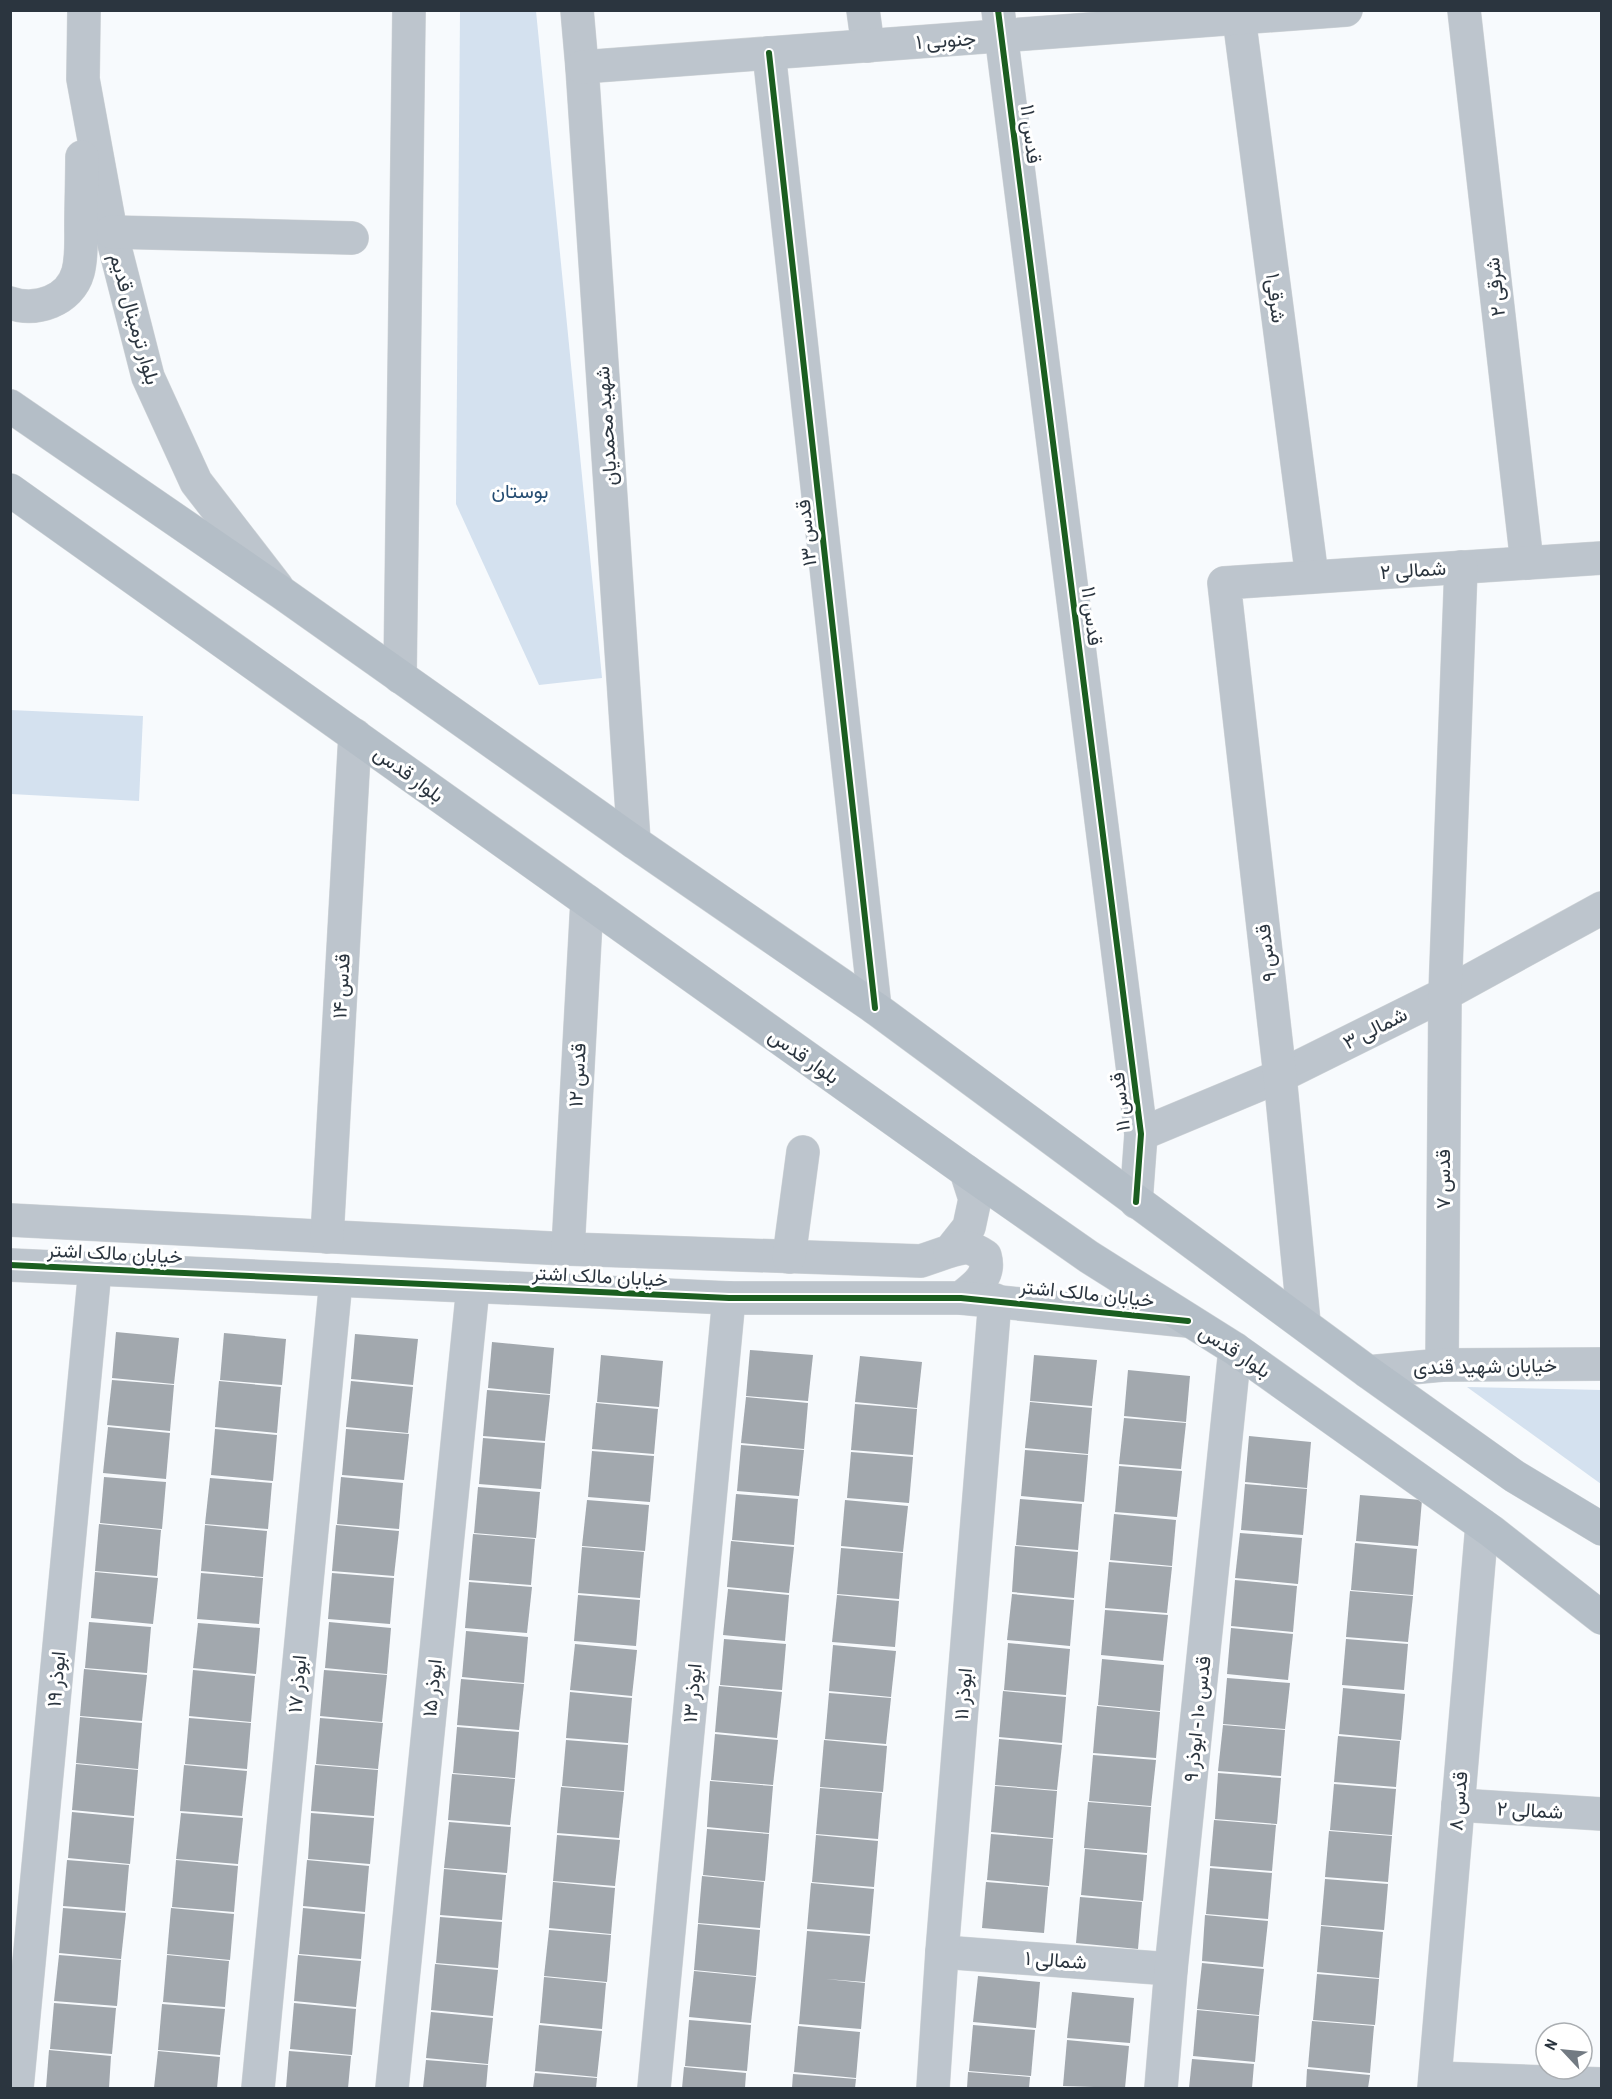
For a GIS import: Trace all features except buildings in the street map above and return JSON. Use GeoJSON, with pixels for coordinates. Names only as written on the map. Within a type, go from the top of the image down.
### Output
{"type":"FeatureCollection","features":[{"type":"Feature","properties":{"kind":"main road"},"geometry":{"type":"LineString","coordinates":[[10,406],[282,593],[634,842],[875,1008],[1368,1372],[1514,1476],[1602,1546]]}},
{"type":"Feature","properties":{"kind":"main road","name":"بلوار قدس"},"geometry":{"type":"LineString","coordinates":[[10,490],[966,1171],[1089,1257],[1235,1349],[1486,1528],[1602,1618]]}},
{"type":"Feature","properties":{"kind":"main road"},"geometry":{"type":"LineString","coordinates":[[1514,1476],[1602,1529]]}},
{"type":"Feature","properties":{"kind":"main road"},"geometry":{"type":"LineString","coordinates":[[1486,1528],[1602,1592]]}},
{"type":"Feature","properties":{"kind":"street","name":"بلوار ترمینال قدیم"},"geometry":{"type":"LineString","coordinates":[[84,10],[83,79],[111,232],[148,377],[196,482],[282,593]]}},
{"type":"Feature","properties":{"kind":"street"},"geometry":{"type":"LineString","coordinates":[[400,677],[409,10]]}},
{"type":"Feature","properties":{"kind":"street","name":"شهید محمدیان"},"geometry":{"type":"LineString","coordinates":[[577,10],[634,842]]}},
{"type":"Feature","properties":{"kind":"street"},"geometry":{"type":"LineString","coordinates":[[863,10],[868,46]]}},
{"type":"Feature","properties":{"kind":"street","name":"۱ جنوبی"},"geometry":{"type":"LineString","coordinates":[[582,67],[868,46],[1000,23],[1346,10]]}},
{"type":"Feature","properties":{"kind":"street","name":"شرقی ۲"},"geometry":{"type":"LineString","coordinates":[[1464,10],[1527,563]]}},
{"type":"Feature","properties":{"kind":"street","name":"شرقی۱"},"geometry":{"type":"LineString","coordinates":[[1239,14],[1312,577]]}},
{"type":"Feature","properties":{"kind":"street","name":"قدس ۱۱"},"geometry":{"type":"LineString","coordinates":[[1000,23],[1141,1134],[1136,1202]]}},
{"type":"Feature","properties":{"kind":"street","name":"قدس ۱۳"},"geometry":{"type":"LineString","coordinates":[[769,53],[875,1008]]}},
{"type":"Feature","properties":{"kind":"street"},"geometry":{"type":"LineString","coordinates":[[10,303],[31,307],[51,303],[67,292],[77,275],[81,256],[83,79]]}},
{"type":"Feature","properties":{"kind":"street"},"geometry":{"type":"LineString","coordinates":[[111,232],[352,238]]}},
{"type":"Feature","properties":{"kind":"street","name":"شمالی ۲"},"geometry":{"type":"LineString","coordinates":[[1224,583],[1602,558]]}},
{"type":"Feature","properties":{"kind":"street","name":"قدس ۷"},"geometry":{"type":"LineString","coordinates":[[1442,1365],[1444,993],[1461,567]]}},
{"type":"Feature","properties":{"kind":"street","name":"قدس ۹"},"geometry":{"type":"LineString","coordinates":[[1224,583],[1280,1076],[1304,1323]]}},
{"type":"Feature","properties":{"kind":"street","name":"قدس ۱۴"},"geometry":{"type":"LineString","coordinates":[[327,1237],[355,735]]}},
{"type":"Feature","properties":{"kind":"street","name":"قدس ۱۲"},"geometry":{"type":"LineString","coordinates":[[568,1250],[587,901]]}},
{"type":"Feature","properties":{"kind":"street","name":"شمالی ۳"},"geometry":{"type":"LineString","coordinates":[[1141,1134],[1280,1076],[1444,993],[1602,908]]}},
{"type":"Feature","properties":{"kind":"street"},"geometry":{"type":"LineString","coordinates":[[789,1257],[803,1152]]}},
{"type":"Feature","properties":{"kind":"street"},"geometry":{"type":"LineString","coordinates":[[950,1251],[969,1227],[975,1199],[966,1171]]}},
{"type":"Feature","properties":{"kind":"street","name":"خیابان مالک اشتر"},"geometry":{"type":"LineString","coordinates":[[10,1220],[568,1250],[921,1261],[950,1251]]}},
{"type":"Feature","properties":{"kind":"street"},"geometry":{"type":"LineString","coordinates":[[950,1251],[972,1247],[986,1256],[988,1265],[982,1281],[961,1298]]}},
{"type":"Feature","properties":{"kind":"street","name":"خیابان مالک اشتر"},"geometry":{"type":"LineString","coordinates":[[10,1265],[729,1299],[961,1298],[1188,1321]]}},
{"type":"Feature","properties":{"kind":"street","name":"ابوذر ۱۹"},"geometry":{"type":"LineString","coordinates":[[15,2082],[95,1269]]}},
{"type":"Feature","properties":{"kind":"street","name":"ابوذر ۱۷"},"geometry":{"type":"LineString","coordinates":[[258,2088],[336,1280]]}},
{"type":"Feature","properties":{"kind":"street","name":"ابوذر ۱۵"},"geometry":{"type":"LineString","coordinates":[[392,2088],[473,1287]]}},
{"type":"Feature","properties":{"kind":"street","name":"ابوذر ۱۳"},"geometry":{"type":"LineString","coordinates":[[654,2088],[729,1299]]}},
{"type":"Feature","properties":{"kind":"street","name":"ابوذر ۱۱"},"geometry":{"type":"LineString","coordinates":[[933,2088],[995,1300]]}},
{"type":"Feature","properties":{"kind":"street","name":"قدس ۱۰ - ابوذر ۹"},"geometry":{"type":"LineString","coordinates":[[1161,2088],[1171,1969],[1235,1349]]}},
{"type":"Feature","properties":{"kind":"street","name":"خیابان شهید قندی"},"geometry":{"type":"LineString","coordinates":[[1368,1372],[1442,1365],[1602,1364]]}},
{"type":"Feature","properties":{"kind":"street","name":"قدس ۸"},"geometry":{"type":"LineString","coordinates":[[1434,2083],[1458,1805],[1486,1528]]}},
{"type":"Feature","properties":{"kind":"street","name":"شمالی ۲"},"geometry":{"type":"LineString","coordinates":[[1458,1805],[1602,1814]]}},
{"type":"Feature","properties":{"kind":"street","name":"شمالی ۱"},"geometry":{"type":"LineString","coordinates":[[942,1952],[1171,1969]]}},
{"type":"Feature","properties":{"kind":"street"},"geometry":{"type":"LineString","coordinates":[[1434,2083],[1602,2084]]}},
{"type":"Feature","properties":{"kind":"green space","name":"بوستان"},"geometry":{"type":"Polygon","coordinates":[[[460,11],[536,11],[602,678],[539,685],[456,504],[460,11]]]}},
{"type":"Feature","properties":{"kind":"green space"},"geometry":{"type":"Polygon","coordinates":[[[10,710],[143,716],[139,801],[11,794],[10,710]]]}},
{"type":"Feature","properties":{"kind":"green space"},"geometry":{"type":"Polygon","coordinates":[[[1467,1387],[1601,1390],[1601,1484],[1467,1387]]]}},
{"type":"Feature","properties":{"kind":"cycle path"},"geometry":{"type":"LineString","coordinates":[[998,10],[1141,1134],[1136,1202]]}},
{"type":"Feature","properties":{"kind":"cycle path"},"geometry":{"type":"LineString","coordinates":[[769,53],[875,1008]]}},
{"type":"Feature","properties":{"kind":"cycle path"},"geometry":{"type":"LineString","coordinates":[[10,1265],[729,1298],[961,1298],[1188,1321]]}}]}
